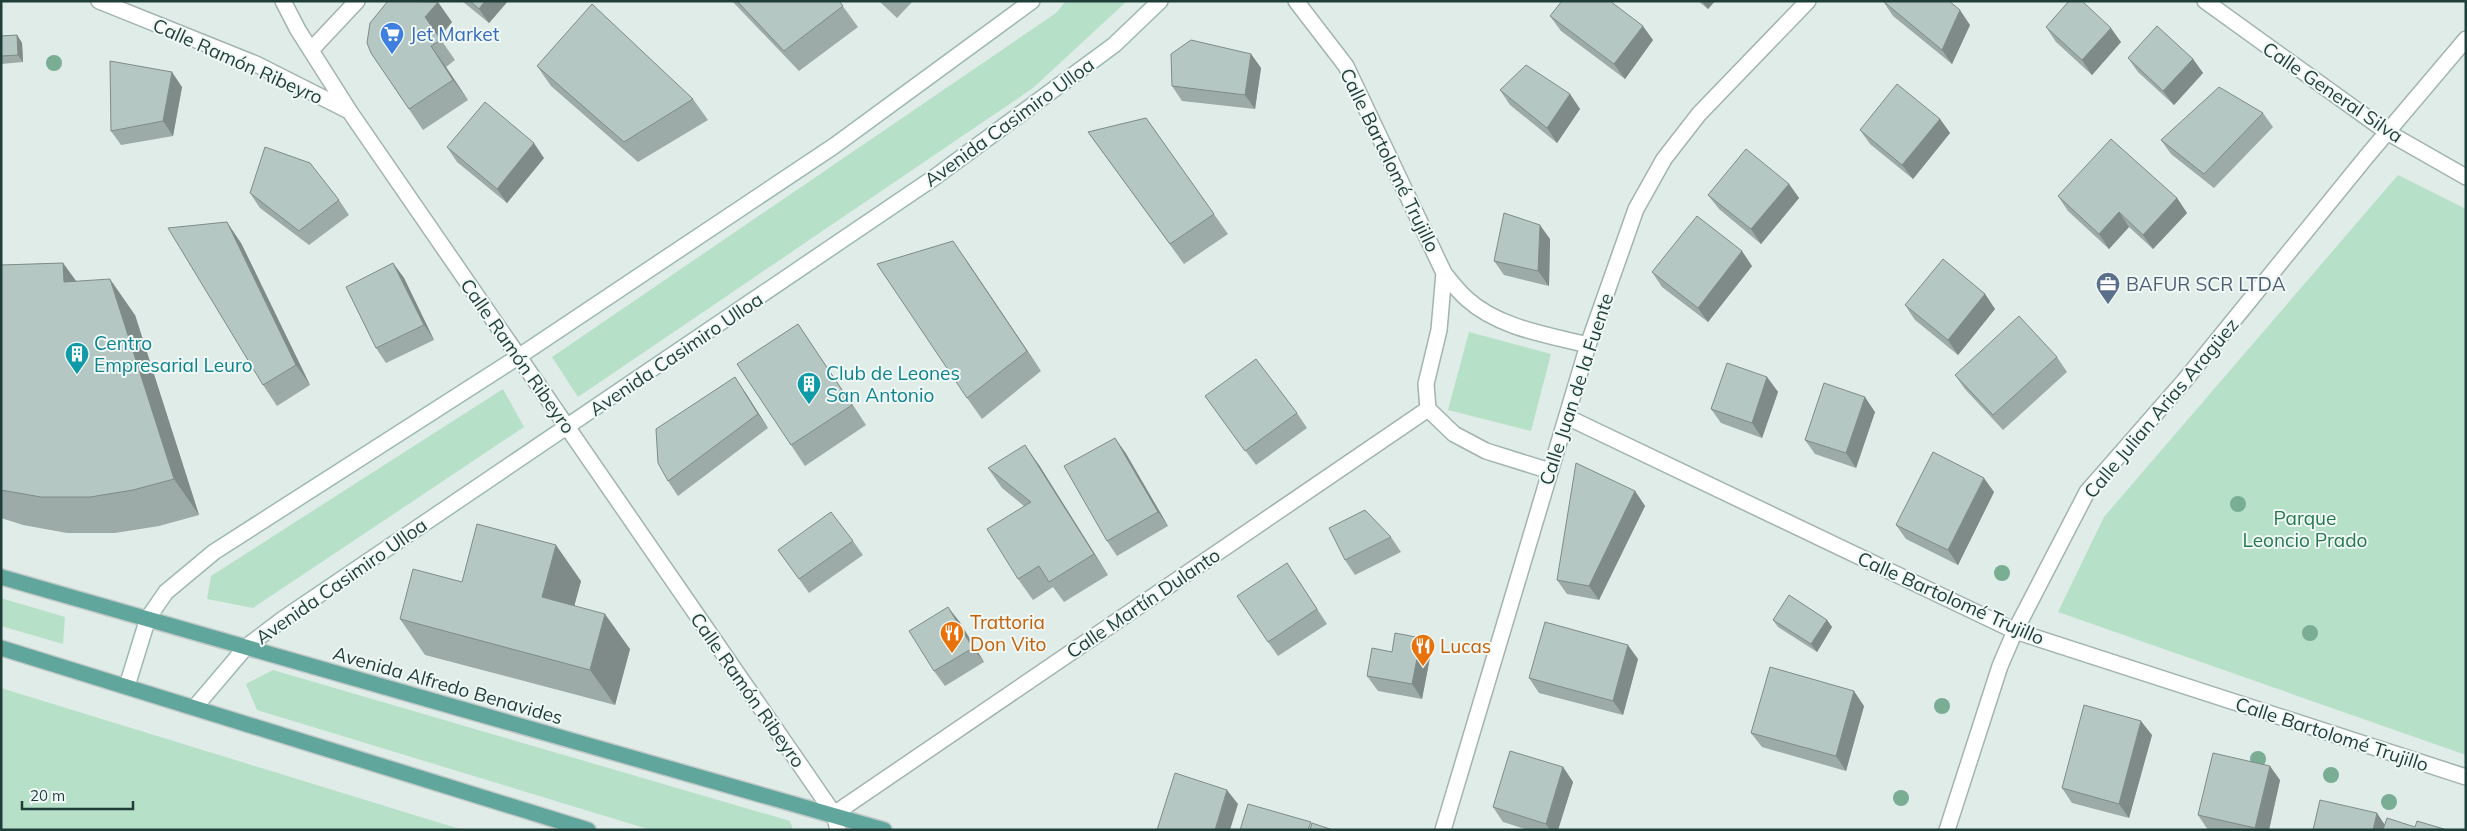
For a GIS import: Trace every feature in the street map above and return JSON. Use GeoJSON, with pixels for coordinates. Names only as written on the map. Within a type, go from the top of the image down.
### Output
{"type":"FeatureCollection","features":[{"type":"Feature","properties":{"kind":"main road","name":"Avenida Alfredo Benavides"},"geometry":{"type":"LineString","coordinates":[[1,576],[834,814],[884,830]]}},
{"type":"Feature","properties":{"kind":"main road"},"geometry":{"type":"LineString","coordinates":[[1,648],[588,830]]}},
{"type":"Feature","properties":{"kind":"street","name":"Calle Ramón Ribeyro"},"geometry":{"type":"LineString","coordinates":[[99,1],[256,64],[350,112],[834,814],[838,830]]}},
{"type":"Feature","properties":{"kind":"street"},"geometry":{"type":"LineString","coordinates":[[283,1],[350,112]]}},
{"type":"Feature","properties":{"kind":"street"},"geometry":{"type":"LineString","coordinates":[[311,50],[357,1]]}},
{"type":"Feature","properties":{"kind":"street"},"geometry":{"type":"LineString","coordinates":[[128,686],[148,618],[166,592],[214,552],[518,357],[834,146],[1032,1]]}},
{"type":"Feature","properties":{"kind":"street","name":"Avenida Casimiro Ulloa"},"geometry":{"type":"LineString","coordinates":[[195,707],[246,647],[283,619],[935,177],[1114,45],[1160,1]]}},
{"type":"Feature","properties":{"kind":"street","name":"Calle Bartolomé Trujillo"},"geometry":{"type":"LineString","coordinates":[[1296,1],[1346,66],[1444,273],[1468,300],[1490,314],[1531,332],[1588,344]]}},
{"type":"Feature","properties":{"kind":"street","name":"Calle Juan de la Fuente"},"geometry":{"type":"LineString","coordinates":[[1443,830],[1588,344],[1636,209],[1664,158],[1699,114],[1808,1]]}},
{"type":"Feature","properties":{"kind":"street","name":"Calle General Silva"},"geometry":{"type":"LineString","coordinates":[[2205,1],[2387,132],[2466,178]]}},
{"type":"Feature","properties":{"kind":"street","name":"Calle Julian Arias Aragüez"},"geometry":{"type":"LineString","coordinates":[[1947,830],[2000,666],[2015,631],[2088,492],[2185,380],[2387,132],[2466,39]]}},
{"type":"Feature","properties":{"kind":"street","name":"Calle Bartolomé Trujillo"},"geometry":{"type":"LineString","coordinates":[[1428,409],[1426,384],[1439,330],[1444,273]]}},
{"type":"Feature","properties":{"kind":"street"},"geometry":{"type":"LineString","coordinates":[[1428,409],[1454,434],[1486,451],[1550,471]]}},
{"type":"Feature","properties":{"kind":"street","name":"Calle Martín Dulanto"},"geometry":{"type":"LineString","coordinates":[[834,814],[1428,409]]}},
{"type":"Feature","properties":{"kind":"street","name":"Calle Bartolomé Trujillo"},"geometry":{"type":"LineString","coordinates":[[1566,417],[2015,631],[2466,778]]}},
{"type":"Feature","properties":{"kind":"green space"},"geometry":{"type":"Polygon","coordinates":[[[1066,1],[1127,1],[1033,88],[578,397],[552,357],[1056,13],[1066,1]]]}},
{"type":"Feature","properties":{"kind":"green space","name":"Parque Leoncio Prado"},"geometry":{"type":"Polygon","coordinates":[[[2398,175],[2466,209],[2466,755],[2058,612],[2104,517],[2398,175]]]}},
{"type":"Feature","properties":{"kind":"green space"},"geometry":{"type":"Polygon","coordinates":[[[1469,332],[1551,354],[1531,431],[1448,410],[1469,332]]]}},
{"type":"Feature","properties":{"kind":"green space"},"geometry":{"type":"Polygon","coordinates":[[[503,389],[524,427],[253,608],[207,599],[211,576],[503,389]]]}},
{"type":"Feature","properties":{"kind":"green space"},"geometry":{"type":"Polygon","coordinates":[[[1,598],[65,617],[63,644],[1,626],[1,598]]]}},
{"type":"Feature","properties":{"kind":"green space"},"geometry":{"type":"Polygon","coordinates":[[[273,670],[790,821],[793,830],[651,830],[257,710],[246,684],[273,670]]]}},
{"type":"Feature","properties":{"kind":"green space"},"geometry":{"type":"Polygon","coordinates":[[[1,688],[463,830],[1,830],[1,688]]]}},
{"type":"Feature","properties":{"kind":"building"},"geometry":{"type":"Polygon","coordinates":[[[388,1],[438,2],[425,17],[441,40],[431,46],[453,80],[409,109],[371,53],[367,43],[370,23],[388,1]]]}},
{"type":"Feature","properties":{"kind":"building"},"geometry":{"type":"Polygon","coordinates":[[[470,1],[485,1],[479,9],[470,1]]]}},
{"type":"Feature","properties":{"kind":"building"},"geometry":{"type":"Polygon","coordinates":[[[737,1],[839,1],[843,6],[784,51],[737,1]]]}},
{"type":"Feature","properties":{"kind":"building"},"geometry":{"type":"Polygon","coordinates":[[[1562,1],[1610,1],[1643,26],[1614,64],[1550,16],[1562,1]]]}},
{"type":"Feature","properties":{"kind":"building"},"geometry":{"type":"Polygon","coordinates":[[[1883,1],[1949,1],[1960,10],[1942,50],[1883,1]]]}},
{"type":"Feature","properties":{"kind":"building"},"geometry":{"type":"Polygon","coordinates":[[[2069,1],[2082,1],[2111,28],[2082,60],[2046,27],[2069,1]]]}},
{"type":"Feature","properties":{"kind":"building"},"geometry":{"type":"Polygon","coordinates":[[[592,4],[693,99],[624,142],[537,66],[592,4]]]}},
{"type":"Feature","properties":{"kind":"building"},"geometry":{"type":"Polygon","coordinates":[[[2157,26],[2193,59],[2163,91],[2128,58],[2157,26]]]}},
{"type":"Feature","properties":{"kind":"building"},"geometry":{"type":"Polygon","coordinates":[[[17,35],[18,55],[1,56],[1,36],[17,35]]]}},
{"type":"Feature","properties":{"kind":"building"},"geometry":{"type":"Polygon","coordinates":[[[1191,40],[1251,54],[1245,95],[1172,86],[1171,54],[1191,40]]]}},
{"type":"Feature","properties":{"kind":"building"},"geometry":{"type":"Polygon","coordinates":[[[110,61],[172,72],[163,121],[111,131],[110,61]]]}},
{"type":"Feature","properties":{"kind":"building"},"geometry":{"type":"Polygon","coordinates":[[[1526,65],[1570,94],[1547,128],[1500,90],[1526,65]]]}},
{"type":"Feature","properties":{"kind":"building"},"geometry":{"type":"Polygon","coordinates":[[[1897,84],[1940,119],[1902,165],[1860,130],[1897,84]]]}},
{"type":"Feature","properties":{"kind":"building"},"geometry":{"type":"Polygon","coordinates":[[[2219,87],[2263,113],[2204,174],[2161,140],[2219,87]]]}},
{"type":"Feature","properties":{"kind":"building"},"geometry":{"type":"Polygon","coordinates":[[[485,102],[534,143],[497,189],[447,147],[485,102]]]}},
{"type":"Feature","properties":{"kind":"building"},"geometry":{"type":"Polygon","coordinates":[[[1146,118],[1214,214],[1170,244],[1088,132],[1146,118]]]}},
{"type":"Feature","properties":{"kind":"building"},"geometry":{"type":"Polygon","coordinates":[[[2111,139],[2177,198],[2143,235],[2119,212],[2099,234],[2058,196],[2111,139]]]}},
{"type":"Feature","properties":{"kind":"building"},"geometry":{"type":"Polygon","coordinates":[[[265,147],[310,163],[339,200],[299,231],[250,193],[265,147]]]}},
{"type":"Feature","properties":{"kind":"building"},"geometry":{"type":"Polygon","coordinates":[[[1746,149],[1789,184],[1751,229],[1708,195],[1746,149]]]}},
{"type":"Feature","properties":{"kind":"building"},"geometry":{"type":"Polygon","coordinates":[[[1504,213],[1540,225],[1538,271],[1494,261],[1504,213]]]}},
{"type":"Feature","properties":{"kind":"building"},"geometry":{"type":"Polygon","coordinates":[[[1697,216],[1742,251],[1698,308],[1652,272],[1697,216]]]}},
{"type":"Feature","properties":{"kind":"building"},"geometry":{"type":"Polygon","coordinates":[[[227,222],[296,365],[263,385],[168,228],[227,222]]]}},
{"type":"Feature","properties":{"kind":"building"},"geometry":{"type":"Polygon","coordinates":[[[953,241],[1027,351],[967,398],[877,264],[953,241]]]}},
{"type":"Feature","properties":{"kind":"building"},"geometry":{"type":"Polygon","coordinates":[[[1943,259],[1985,294],[1948,340],[1905,305],[1943,259]]]}},
{"type":"Feature","properties":{"kind":"building","name":"Centro Empresarial Leuro"},"geometry":{"type":"Polygon","coordinates":[[[63,263],[64,282],[110,279],[174,479],[133,490],[90,497],[41,497],[1,490],[1,265],[63,263]]]}},
{"type":"Feature","properties":{"kind":"building"},"geometry":{"type":"Polygon","coordinates":[[[393,263],[424,325],[376,348],[346,287],[393,263]]]}},
{"type":"Feature","properties":{"kind":"building"},"geometry":{"type":"Polygon","coordinates":[[[2019,316],[2057,357],[1993,415],[1955,375],[2019,316]]]}},
{"type":"Feature","properties":{"kind":"building","name":"Club de Leones San Antonio"},"geometry":{"type":"Polygon","coordinates":[[[798,324],[852,405],[791,445],[737,364],[798,324]]]}},
{"type":"Feature","properties":{"kind":"building"},"geometry":{"type":"Polygon","coordinates":[[[1256,359],[1297,413],[1245,451],[1205,396],[1256,359]]]}},
{"type":"Feature","properties":{"kind":"building"},"geometry":{"type":"Polygon","coordinates":[[[1727,363],[1767,377],[1752,423],[1711,409],[1727,363]]]}},
{"type":"Feature","properties":{"kind":"building"},"geometry":{"type":"Polygon","coordinates":[[[735,377],[758,414],[668,481],[658,463],[656,429],[735,377]]]}},
{"type":"Feature","properties":{"kind":"building"},"geometry":{"type":"Polygon","coordinates":[[[1824,383],[1865,397],[1846,453],[1805,440],[1824,383]]]}},
{"type":"Feature","properties":{"kind":"building"},"geometry":{"type":"Polygon","coordinates":[[[1115,438],[1158,512],[1107,541],[1064,466],[1115,438]]]}},
{"type":"Feature","properties":{"kind":"building"},"geometry":{"type":"Polygon","coordinates":[[[1025,445],[1094,554],[1049,582],[1039,566],[1018,579],[987,529],[1031,502],[988,468],[1025,445]]]}},
{"type":"Feature","properties":{"kind":"building"},"geometry":{"type":"Polygon","coordinates":[[[1933,452],[1984,478],[1948,550],[1896,525],[1933,452]]]}},
{"type":"Feature","properties":{"kind":"building"},"geometry":{"type":"Polygon","coordinates":[[[1576,463],[1635,491],[1589,586],[1557,580],[1576,463]]]}},
{"type":"Feature","properties":{"kind":"building"},"geometry":{"type":"Polygon","coordinates":[[[1365,510],[1391,537],[1345,560],[1329,528],[1365,510]]]}},
{"type":"Feature","properties":{"kind":"building"},"geometry":{"type":"Polygon","coordinates":[[[831,512],[853,541],[799,579],[778,550],[831,512]]]}},
{"type":"Feature","properties":{"kind":"building"},"geometry":{"type":"Polygon","coordinates":[[[477,524],[556,545],[542,597],[605,614],[590,670],[400,619],[413,569],[462,582],[477,524]]]}},
{"type":"Feature","properties":{"kind":"building"},"geometry":{"type":"Polygon","coordinates":[[[1287,563],[1317,609],[1268,642],[1237,596],[1287,563]]]}},
{"type":"Feature","properties":{"kind":"building"},"geometry":{"type":"Polygon","coordinates":[[[1789,595],[1827,620],[1811,644],[1773,620],[1789,595]]]}},
{"type":"Feature","properties":{"kind":"building","name":"Trattoria Don Vito"},"geometry":{"type":"Polygon","coordinates":[[[948,607],[973,648],[934,671],[909,631],[948,607]]]}},
{"type":"Feature","properties":{"kind":"building"},"geometry":{"type":"Polygon","coordinates":[[[1545,622],[1628,645],[1613,701],[1529,678],[1545,622]]]}},
{"type":"Feature","properties":{"kind":"building"},"geometry":{"type":"Polygon","coordinates":[[[1395,633],[1421,638],[1412,684],[1367,676],[1372,648],[1392,652],[1395,633]]]}},
{"type":"Feature","properties":{"kind":"building"},"geometry":{"type":"Polygon","coordinates":[[[1770,667],[1854,691],[1836,756],[1751,733],[1770,667]]]}},
{"type":"Feature","properties":{"kind":"building"},"geometry":{"type":"Polygon","coordinates":[[[2084,705],[2141,721],[2119,804],[2062,788],[2084,705]]]}},
{"type":"Feature","properties":{"kind":"building"},"geometry":{"type":"Polygon","coordinates":[[[1510,751],[1563,767],[1546,824],[1493,807],[1510,751]]]}},
{"type":"Feature","properties":{"kind":"building"},"geometry":{"type":"Polygon","coordinates":[[[2213,753],[2270,766],[2255,828],[2198,815],[2213,753]]]}},
{"type":"Feature","properties":{"kind":"building"},"geometry":{"type":"Polygon","coordinates":[[[1175,773],[1227,790],[1215,830],[1157,830],[1175,773]]]}},
{"type":"Feature","properties":{"kind":"building"},"geometry":{"type":"Polygon","coordinates":[[[2320,800],[2377,813],[2373,830],[2313,830],[2320,800]]]}},
{"type":"Feature","properties":{"kind":"building"},"geometry":{"type":"Polygon","coordinates":[[[1248,804],[1311,822],[1308,830],[1240,830],[1248,804]]]}},
{"type":"Feature","properties":{"kind":"building"},"geometry":{"type":"Polygon","coordinates":[[[2387,818],[2415,827],[2417,821],[2444,829],[2383,830],[2387,818]]]}},
{"type":"Feature","properties":{"kind":"building"},"geometry":{"type":"Polygon","coordinates":[[[1312,823],[1333,830],[1310,830],[1312,823]]]}},
{"type":"Feature","properties":{"kind":"place","name":"Jet Market"},"geometry":{"type":"Point","coordinates":[392,55]}},
{"type":"Feature","properties":{"kind":"place","name":"BAFUR SCR LTDA"},"geometry":{"type":"Point","coordinates":[2108,305]}},
{"type":"Feature","properties":{"kind":"place","name":"Centro Empresarial Leuro"},"geometry":{"type":"Point","coordinates":[77,375]}},
{"type":"Feature","properties":{"kind":"place","name":"Club de Leones San Antonio"},"geometry":{"type":"Point","coordinates":[809,405]}},
{"type":"Feature","properties":{"kind":"place","name":"Trattoria Don Vito"},"geometry":{"type":"Point","coordinates":[952,654]}},
{"type":"Feature","properties":{"kind":"place","name":"Lucas"},"geometry":{"type":"Point","coordinates":[1423,667]}}]}
